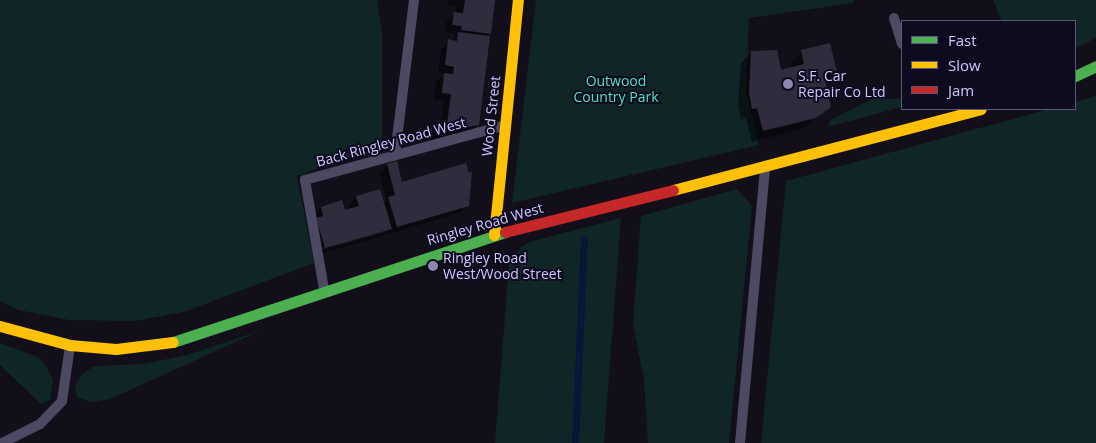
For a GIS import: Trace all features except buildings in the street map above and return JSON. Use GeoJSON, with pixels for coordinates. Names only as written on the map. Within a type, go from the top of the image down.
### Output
{"type":"FeatureCollection","features":[{"type":"Feature","properties":{"kind":"main road","name":"Wood Street"},"geometry":{"type":"LineString","coordinates":[[494,235],[518,0]]}},
{"type":"Feature","properties":{"kind":"main road"},"geometry":{"type":"LineString","coordinates":[[1076,76],[1096,66]]}},
{"type":"Feature","properties":{"kind":"main road","name":"Ringley Road West"},"geometry":{"type":"LineString","coordinates":[[0,326],[70,345],[116,349],[163,345],[494,235],[765,168],[977,110]]}},
{"type":"Feature","properties":{"kind":"lane"},"geometry":{"type":"LineString","coordinates":[[395,155],[414,0]]}},
{"type":"Feature","properties":{"kind":"lane"},"geometry":{"type":"LineString","coordinates":[[894,18],[901,41]]}},
{"type":"Feature","properties":{"kind":"lane"},"geometry":{"type":"LineString","coordinates":[[923,110],[928,124]]}},
{"type":"Feature","properties":{"kind":"lane","name":"Back Ringley Road West"},"geometry":{"type":"LineString","coordinates":[[324,290],[305,180],[505,125]]}},
{"type":"Feature","properties":{"kind":"lane"},"geometry":{"type":"LineString","coordinates":[[740,443],[765,168]]}},
{"type":"Feature","properties":{"kind":"lane"},"geometry":{"type":"LineString","coordinates":[[2,443],[40,424],[62,402],[70,345]]}},
{"type":"Feature","properties":{"kind":"green space"},"geometry":{"type":"Polygon","coordinates":[[[0,0],[377,0],[382,30],[382,144],[297,176],[314,263],[184,312],[134,321],[69,320],[19,310],[0,301],[0,0]]]}},
{"type":"Feature","properties":{"kind":"green space","name":"Outwood Country Park"},"geometry":{"type":"Polygon","coordinates":[[[536,0],[853,0],[853,3],[749,18],[746,92],[759,145],[512,203],[536,0]]]}},
{"type":"Feature","properties":{"kind":"green space"},"geometry":{"type":"Polygon","coordinates":[[[993,0],[1096,0],[1096,38],[1076,48],[1076,20],[1002,20],[993,0]]]}},
{"type":"Feature","properties":{"kind":"green space"},"geometry":{"type":"Polygon","coordinates":[[[1096,96],[1096,443],[761,443],[786,181],[1045,110],[1076,110],[1076,102],[1096,96]]]}},
{"type":"Feature","properties":{"kind":"green space"},"geometry":{"type":"Polygon","coordinates":[[[874,98],[901,99],[901,107],[828,127],[830,120],[874,98]]]}},
{"type":"Feature","properties":{"kind":"green space"},"geometry":{"type":"Polygon","coordinates":[[[737,189],[752,206],[729,443],[648,443],[644,381],[633,323],[641,216],[737,189]]]}},
{"type":"Feature","properties":{"kind":"green space"},"geometry":{"type":"Polygon","coordinates":[[[621,218],[604,443],[495,443],[509,264],[520,248],[529,242],[621,218]]]}},
{"type":"Feature","properties":{"kind":"green space"},"geometry":{"type":"Polygon","coordinates":[[[262,330],[110,399],[90,402],[77,397],[75,386],[83,373],[94,366],[143,364],[187,355],[262,330]]]}},
{"type":"Feature","properties":{"kind":"green space"},"geometry":{"type":"Polygon","coordinates":[[[0,343],[38,357],[46,366],[53,380],[50,400],[41,404],[0,365],[0,343]]]}},
{"type":"Feature","properties":{"kind":"waterway"},"geometry":{"type":"LineString","coordinates":[[575,443],[584,240]]}},
{"type":"Feature","properties":{"kind":"traffic: fast"},"geometry":{"type":"LineString","coordinates":[[1076,76],[1096,66]]}},
{"type":"Feature","properties":{"kind":"traffic: fast"},"geometry":{"type":"LineString","coordinates":[[173,342],[505,232]]}},
{"type":"Feature","properties":{"kind":"traffic: slow"},"geometry":{"type":"LineString","coordinates":[[494,235],[518,0]]}},
{"type":"Feature","properties":{"kind":"traffic: slow"},"geometry":{"type":"LineString","coordinates":[[673,190],[977,110]]}},
{"type":"Feature","properties":{"kind":"traffic: slow"},"geometry":{"type":"LineString","coordinates":[[0,326],[70,345],[116,349],[173,342]]}},
{"type":"Feature","properties":{"kind":"traffic: jam"},"geometry":{"type":"LineString","coordinates":[[505,232],[673,190]]}},
{"type":"Feature","properties":{"kind":"place","name":"S.F. Car Repair Co Ltd"},"geometry":{"type":"Point","coordinates":[788,84]}},
{"type":"Feature","properties":{"kind":"place","name":"Ringley Road West/Wood Street"},"geometry":{"type":"Point","coordinates":[433,266]}}]}
